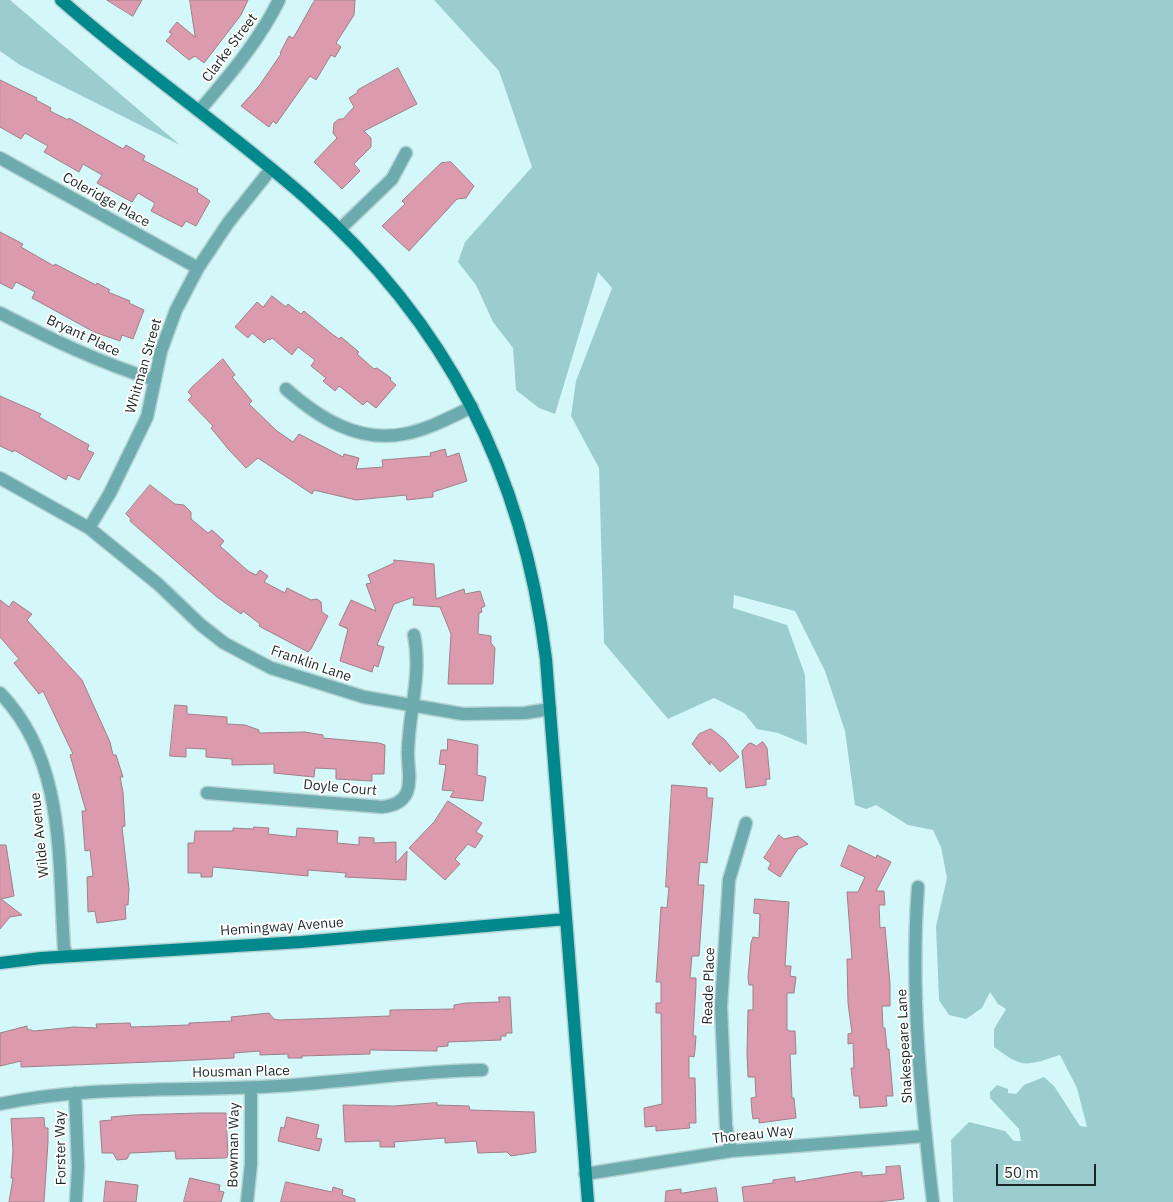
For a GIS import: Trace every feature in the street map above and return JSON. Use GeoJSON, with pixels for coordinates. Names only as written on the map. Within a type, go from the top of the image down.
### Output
{"type":"FeatureCollection","features":[{"type":"Feature","properties":{"kind":"main road"},"geometry":{"type":"LineString","coordinates":[[61,0],[271,169],[340,229],[400,295],[442,356],[472,407],[506,486],[523,537],[541,614],[588,1202]]}},
{"type":"Feature","properties":{"kind":"main road","name":"Hemingway Avenue"},"geometry":{"type":"LineString","coordinates":[[0,963],[68,956],[301,942],[566,919]]}},
{"type":"Feature","properties":{"kind":"street","name":"Clarke Street"},"geometry":{"type":"LineString","coordinates":[[199,111],[269,23],[279,0]]}},
{"type":"Feature","properties":{"kind":"street"},"geometry":{"type":"LineString","coordinates":[[340,229],[392,179],[406,153]]}},
{"type":"Feature","properties":{"kind":"street","name":"Coleridge Place"},"geometry":{"type":"LineString","coordinates":[[0,158],[198,268]]}},
{"type":"Feature","properties":{"kind":"street","name":"Whitman Street"},"geometry":{"type":"LineString","coordinates":[[89,528],[110,494],[147,417],[161,351],[176,310],[198,268],[228,223],[271,169]]}},
{"type":"Feature","properties":{"kind":"street","name":"Bryant Place"},"geometry":{"type":"LineString","coordinates":[[0,312],[74,351],[114,368],[155,380]]}},
{"type":"Feature","properties":{"kind":"street"},"geometry":{"type":"LineString","coordinates":[[286,389],[307,408],[344,429],[371,436],[404,434],[472,407]]}},
{"type":"Feature","properties":{"kind":"street","name":"Franklin Lane"},"geometry":{"type":"LineString","coordinates":[[0,478],[89,528],[120,551],[201,625],[224,643],[270,668],[364,697],[463,714],[524,713],[550,709]]}},
{"type":"Feature","properties":{"kind":"street"},"geometry":{"type":"LineString","coordinates":[[413,706],[418,655],[414,635]]}},
{"type":"Feature","properties":{"kind":"street","name":"Wilde Avenue"},"geometry":{"type":"LineString","coordinates":[[0,693],[24,721],[36,742],[52,790],[64,948],[68,956]]}},
{"type":"Feature","properties":{"kind":"street","name":"Doyle Court"},"geometry":{"type":"LineString","coordinates":[[207,793],[382,807],[400,802],[407,794],[409,781],[408,748],[413,706]]}},
{"type":"Feature","properties":{"kind":"street","name":"Reade Place"},"geometry":{"type":"LineString","coordinates":[[731,1151],[726,1126],[721,1006],[729,880],[746,823]]}},
{"type":"Feature","properties":{"kind":"street","name":"Shakespeare Lane"},"geometry":{"type":"LineString","coordinates":[[918,887],[916,911],[918,1048],[934,1202]]}},
{"type":"Feature","properties":{"kind":"street","name":"Housman Place"},"geometry":{"type":"LineString","coordinates":[[0,1104],[75,1093],[250,1088],[449,1071],[482,1070]]}},
{"type":"Feature","properties":{"kind":"street","name":"Bowman Way"},"geometry":{"type":"LineString","coordinates":[[247,1202],[251,1164],[250,1088]]}},
{"type":"Feature","properties":{"kind":"street","name":"Forster Way"},"geometry":{"type":"LineString","coordinates":[[75,1093],[78,1167],[76,1202]]}},
{"type":"Feature","properties":{"kind":"street","name":"Thoreau Way"},"geometry":{"type":"LineString","coordinates":[[585,1174],[731,1151],[926,1136]]}},
{"type":"Feature","properties":{"kind":"shaded area"},"geometry":{"type":"Polygon","coordinates":[[[0,0],[10,0],[180,145],[20,65],[0,51],[0,0]]]}},
{"type":"Feature","properties":{"kind":"shaded area"},"geometry":{"type":"Polygon","coordinates":[[[434,0],[1173,0],[1173,1202],[953,1202],[951,1140],[969,1122],[1005,1131],[1014,1141],[1021,1141],[1019,1129],[990,1098],[990,1092],[997,1085],[1008,1089],[1008,1093],[1016,1094],[1024,1085],[1044,1077],[1054,1086],[1080,1126],[1087,1127],[1077,1088],[1060,1055],[1032,1063],[1025,1063],[1012,1059],[994,1047],[994,1029],[1006,1009],[998,1004],[990,992],[982,1008],[966,1019],[949,1015],[939,1000],[936,926],[947,878],[941,847],[933,830],[908,825],[876,805],[866,809],[855,805],[845,731],[825,671],[795,611],[734,595],[733,608],[787,625],[805,675],[807,745],[778,733],[757,729],[744,713],[714,698],[668,719],[604,643],[599,468],[571,416],[576,381],[612,288],[598,272],[555,414],[539,408],[516,390],[513,348],[493,322],[476,285],[458,262],[465,242],[532,167],[499,71],[434,0]]]}},
{"type":"Feature","properties":{"kind":"building"},"geometry":{"type":"Polygon","coordinates":[[[107,0],[142,0],[133,16],[107,0]]]}},
{"type":"Feature","properties":{"kind":"building"},"geometry":{"type":"Polygon","coordinates":[[[190,0],[248,0],[241,15],[204,63],[195,56],[189,60],[166,41],[172,34],[169,32],[177,22],[195,37],[190,0]]]}},
{"type":"Feature","properties":{"kind":"building"},"geometry":{"type":"Polygon","coordinates":[[[315,0],[355,0],[354,15],[336,43],[341,47],[335,57],[331,55],[316,80],[310,76],[276,124],[273,121],[269,127],[241,106],[259,86],[281,54],[289,36],[293,38],[315,0]]]}},
{"type":"Feature","properties":{"kind":"building"},"geometry":{"type":"Polygon","coordinates":[[[398,68],[417,104],[364,131],[371,138],[371,147],[354,164],[360,171],[342,189],[314,162],[337,138],[333,133],[334,123],[339,119],[343,119],[354,107],[349,98],[357,93],[358,90],[398,68]]]}},
{"type":"Feature","properties":{"kind":"building"},"geometry":{"type":"Polygon","coordinates":[[[0,80],[37,98],[36,100],[51,108],[50,111],[68,120],[69,118],[123,149],[126,145],[145,156],[143,160],[198,189],[197,192],[210,201],[196,226],[186,221],[182,227],[151,211],[155,203],[138,193],[132,202],[97,183],[102,175],[83,164],[79,172],[44,152],[48,146],[25,133],[21,139],[0,127],[0,80]]]}},
{"type":"Feature","properties":{"kind":"building"},"geometry":{"type":"Polygon","coordinates":[[[451,162],[474,186],[466,198],[457,199],[409,251],[382,226],[405,204],[402,201],[441,163],[451,162]]]}},
{"type":"Feature","properties":{"kind":"building"},"geometry":{"type":"Polygon","coordinates":[[[0,232],[23,244],[21,247],[54,266],[55,264],[96,285],[97,283],[110,290],[108,292],[130,301],[129,303],[144,310],[133,339],[122,335],[120,341],[94,332],[32,298],[35,292],[16,282],[12,289],[0,283],[0,232]]]}},
{"type":"Feature","properties":{"kind":"building"},"geometry":{"type":"Polygon","coordinates":[[[272,296],[286,307],[288,304],[301,314],[304,311],[339,339],[341,337],[359,352],[357,354],[374,369],[377,368],[391,378],[390,380],[396,385],[376,408],[367,401],[363,405],[339,386],[335,391],[323,381],[326,378],[311,366],[315,360],[298,347],[292,355],[272,338],[264,343],[252,333],[248,338],[235,327],[257,302],[263,307],[272,296]]]}},
{"type":"Feature","properties":{"kind":"building"},"geometry":{"type":"Polygon","coordinates":[[[223,359],[235,375],[232,377],[252,401],[249,404],[277,431],[293,442],[299,434],[343,457],[344,454],[359,458],[356,469],[383,467],[382,460],[431,456],[430,453],[445,449],[447,457],[459,453],[467,481],[433,492],[433,497],[407,500],[406,495],[356,500],[314,490],[312,494],[258,458],[246,468],[211,428],[213,426],[188,400],[192,396],[188,392],[192,387],[223,359]]]}},
{"type":"Feature","properties":{"kind":"building"},"geometry":{"type":"Polygon","coordinates":[[[0,396],[41,414],[39,417],[89,445],[87,450],[94,453],[79,480],[68,475],[66,480],[14,450],[13,452],[0,446],[0,396]]]}},
{"type":"Feature","properties":{"kind":"building"},"geometry":{"type":"Polygon","coordinates":[[[150,485],[175,504],[184,505],[191,512],[191,519],[208,533],[212,530],[224,541],[220,546],[248,571],[256,575],[260,570],[268,576],[264,582],[285,593],[287,588],[311,600],[317,599],[321,602],[322,612],[328,616],[308,652],[259,626],[260,624],[243,611],[241,614],[217,597],[130,521],[131,519],[126,514],[150,485]]]}},
{"type":"Feature","properties":{"kind":"building"},"geometry":{"type":"Polygon","coordinates":[[[394,560],[434,564],[436,599],[464,589],[465,594],[480,591],[485,606],[481,608],[482,612],[479,613],[478,634],[491,636],[491,643],[495,648],[493,684],[448,684],[451,634],[440,607],[413,605],[414,597],[394,604],[377,645],[384,647],[378,667],[374,665],[372,672],[340,661],[348,629],[339,625],[351,600],[376,611],[366,584],[371,583],[368,575],[394,563],[394,560]]]}},
{"type":"Feature","properties":{"kind":"building"},"geometry":{"type":"Polygon","coordinates":[[[0,600],[9,607],[13,601],[32,614],[27,620],[82,680],[110,742],[113,755],[116,755],[123,777],[120,777],[125,826],[122,827],[129,889],[128,905],[125,905],[126,919],[97,923],[95,911],[88,912],[87,877],[93,876],[90,850],[85,851],[82,811],[86,811],[70,755],[73,754],[43,691],[39,694],[14,663],[19,659],[0,637],[0,600]]]}},
{"type":"Feature","properties":{"kind":"building"},"geometry":{"type":"Polygon","coordinates":[[[175,705],[187,706],[187,714],[227,717],[227,724],[245,725],[259,730],[259,733],[305,732],[323,735],[323,738],[379,743],[385,745],[384,774],[372,774],[372,781],[336,779],[336,769],[315,768],[314,777],[274,773],[274,764],[232,765],[232,759],[206,757],[206,749],[186,748],[186,757],[170,756],[175,705]]]}},
{"type":"Feature","properties":{"kind":"building"},"geometry":{"type":"Polygon","coordinates":[[[711,729],[724,739],[739,757],[720,772],[710,761],[710,765],[692,744],[699,734],[711,729]]]}},
{"type":"Feature","properties":{"kind":"building"},"geometry":{"type":"Polygon","coordinates":[[[448,739],[478,745],[477,775],[486,777],[483,801],[450,797],[454,791],[442,790],[446,765],[439,764],[441,750],[447,750],[448,739]]]}},
{"type":"Feature","properties":{"kind":"building"},"geometry":{"type":"Polygon","coordinates":[[[763,742],[767,748],[770,779],[766,779],[766,785],[746,788],[742,751],[748,744],[751,743],[756,746],[763,742]]]}},
{"type":"Feature","properties":{"kind":"building"},"geometry":{"type":"Polygon","coordinates":[[[672,785],[707,788],[707,798],[713,798],[707,863],[700,862],[698,885],[704,885],[699,956],[692,956],[690,978],[696,978],[693,1036],[696,1036],[694,1057],[689,1056],[689,1078],[695,1078],[696,1123],[689,1123],[690,1128],[656,1131],[656,1126],[645,1127],[644,1108],[662,1104],[661,1013],[656,1013],[656,1003],[661,1003],[661,982],[656,982],[661,907],[667,908],[669,887],[666,887],[672,785]]]}},
{"type":"Feature","properties":{"kind":"building"},"geometry":{"type":"Polygon","coordinates":[[[448,801],[482,823],[476,832],[483,836],[475,848],[468,844],[455,859],[460,864],[445,880],[409,848],[434,822],[448,801]]]}},
{"type":"Feature","properties":{"kind":"building"},"geometry":{"type":"Polygon","coordinates":[[[254,827],[269,828],[268,834],[296,837],[297,828],[338,831],[337,843],[359,845],[359,837],[374,838],[374,843],[396,842],[396,863],[407,851],[406,880],[345,877],[346,873],[308,870],[308,876],[213,867],[212,877],[201,877],[201,873],[188,873],[188,843],[194,843],[195,831],[233,831],[233,828],[253,829],[254,827]]]}},
{"type":"Feature","properties":{"kind":"building"},"geometry":{"type":"Polygon","coordinates":[[[779,835],[784,839],[798,836],[808,844],[798,849],[780,877],[768,869],[771,863],[764,858],[779,835]]]}},
{"type":"Feature","properties":{"kind":"building"},"geometry":{"type":"Polygon","coordinates":[[[0,845],[6,845],[14,896],[1,899],[22,915],[10,917],[0,929],[0,845]]]}},
{"type":"Feature","properties":{"kind":"building"},"geometry":{"type":"Polygon","coordinates":[[[849,845],[876,858],[877,855],[891,862],[876,891],[884,891],[885,905],[879,905],[880,928],[885,927],[890,984],[890,1006],[882,1006],[883,1028],[885,1028],[887,1049],[889,1049],[893,1096],[886,1096],[887,1106],[860,1108],[859,1096],[854,1096],[851,1068],[854,1068],[853,1043],[848,1044],[848,1034],[852,1033],[848,1003],[847,959],[852,959],[847,892],[858,892],[865,877],[841,866],[849,845]]]}},
{"type":"Feature","properties":{"kind":"building"},"geometry":{"type":"Polygon","coordinates":[[[755,899],[789,902],[785,966],[791,966],[790,976],[796,977],[794,993],[787,993],[787,1029],[795,1031],[796,1054],[790,1054],[792,1098],[794,1098],[796,1118],[759,1123],[759,1118],[753,1119],[751,1098],[756,1097],[755,1077],[748,1077],[747,1053],[748,1010],[753,1010],[753,985],[749,985],[748,978],[751,943],[753,937],[759,938],[760,914],[754,913],[755,899]]]}},
{"type":"Feature","properties":{"kind":"building"},"geometry":{"type":"Polygon","coordinates":[[[499,997],[510,997],[512,1033],[506,1033],[506,1036],[501,1036],[501,1040],[448,1042],[448,1046],[437,1047],[437,1051],[370,1050],[370,1054],[288,1058],[288,1054],[260,1055],[260,1051],[234,1053],[234,1058],[21,1067],[21,1061],[0,1066],[0,1033],[27,1026],[27,1029],[34,1031],[74,1027],[97,1028],[96,1024],[130,1023],[131,1027],[189,1025],[189,1023],[232,1021],[231,1017],[269,1013],[274,1019],[279,1020],[390,1016],[390,1010],[454,1009],[454,1005],[466,1003],[499,1002],[499,997]]]}},
{"type":"Feature","properties":{"kind":"building"},"geometry":{"type":"Polygon","coordinates":[[[437,1103],[437,1105],[469,1106],[470,1110],[534,1112],[536,1152],[511,1156],[507,1152],[478,1153],[476,1141],[445,1143],[445,1138],[394,1142],[395,1147],[380,1147],[380,1141],[345,1142],[343,1105],[393,1106],[437,1103]]]}},
{"type":"Feature","properties":{"kind":"building"},"geometry":{"type":"Polygon","coordinates":[[[226,1113],[228,1156],[226,1158],[176,1159],[175,1151],[130,1153],[127,1159],[117,1160],[113,1153],[102,1153],[100,1121],[112,1120],[111,1117],[133,1115],[226,1113]]]}},
{"type":"Feature","properties":{"kind":"building"},"geometry":{"type":"Polygon","coordinates":[[[287,1117],[319,1125],[316,1138],[322,1139],[319,1151],[278,1141],[281,1127],[284,1128],[287,1117]]]}},
{"type":"Feature","properties":{"kind":"building"},"geometry":{"type":"Polygon","coordinates":[[[44,1118],[45,1128],[48,1128],[48,1142],[44,1202],[9,1202],[13,1178],[11,1178],[13,1150],[11,1119],[44,1118]]]}},
{"type":"Feature","properties":{"kind":"building"},"geometry":{"type":"Polygon","coordinates":[[[900,1166],[904,1199],[877,1202],[744,1202],[742,1187],[773,1183],[773,1180],[795,1177],[795,1182],[855,1172],[862,1172],[862,1176],[886,1174],[886,1167],[900,1166]]]}},
{"type":"Feature","properties":{"kind":"building"},"geometry":{"type":"Polygon","coordinates":[[[190,1178],[220,1185],[219,1191],[224,1192],[221,1202],[184,1202],[190,1178]]]}},
{"type":"Feature","properties":{"kind":"building"},"geometry":{"type":"Polygon","coordinates":[[[106,1181],[138,1185],[136,1202],[104,1202],[106,1181]]]}},
{"type":"Feature","properties":{"kind":"building"},"geometry":{"type":"Polygon","coordinates":[[[286,1182],[332,1192],[333,1187],[343,1190],[342,1195],[355,1199],[355,1202],[281,1202],[286,1182]]]}},
{"type":"Feature","properties":{"kind":"building"},"geometry":{"type":"Polygon","coordinates":[[[716,1188],[718,1202],[665,1202],[666,1191],[681,1189],[681,1193],[716,1188]]]}}]}
